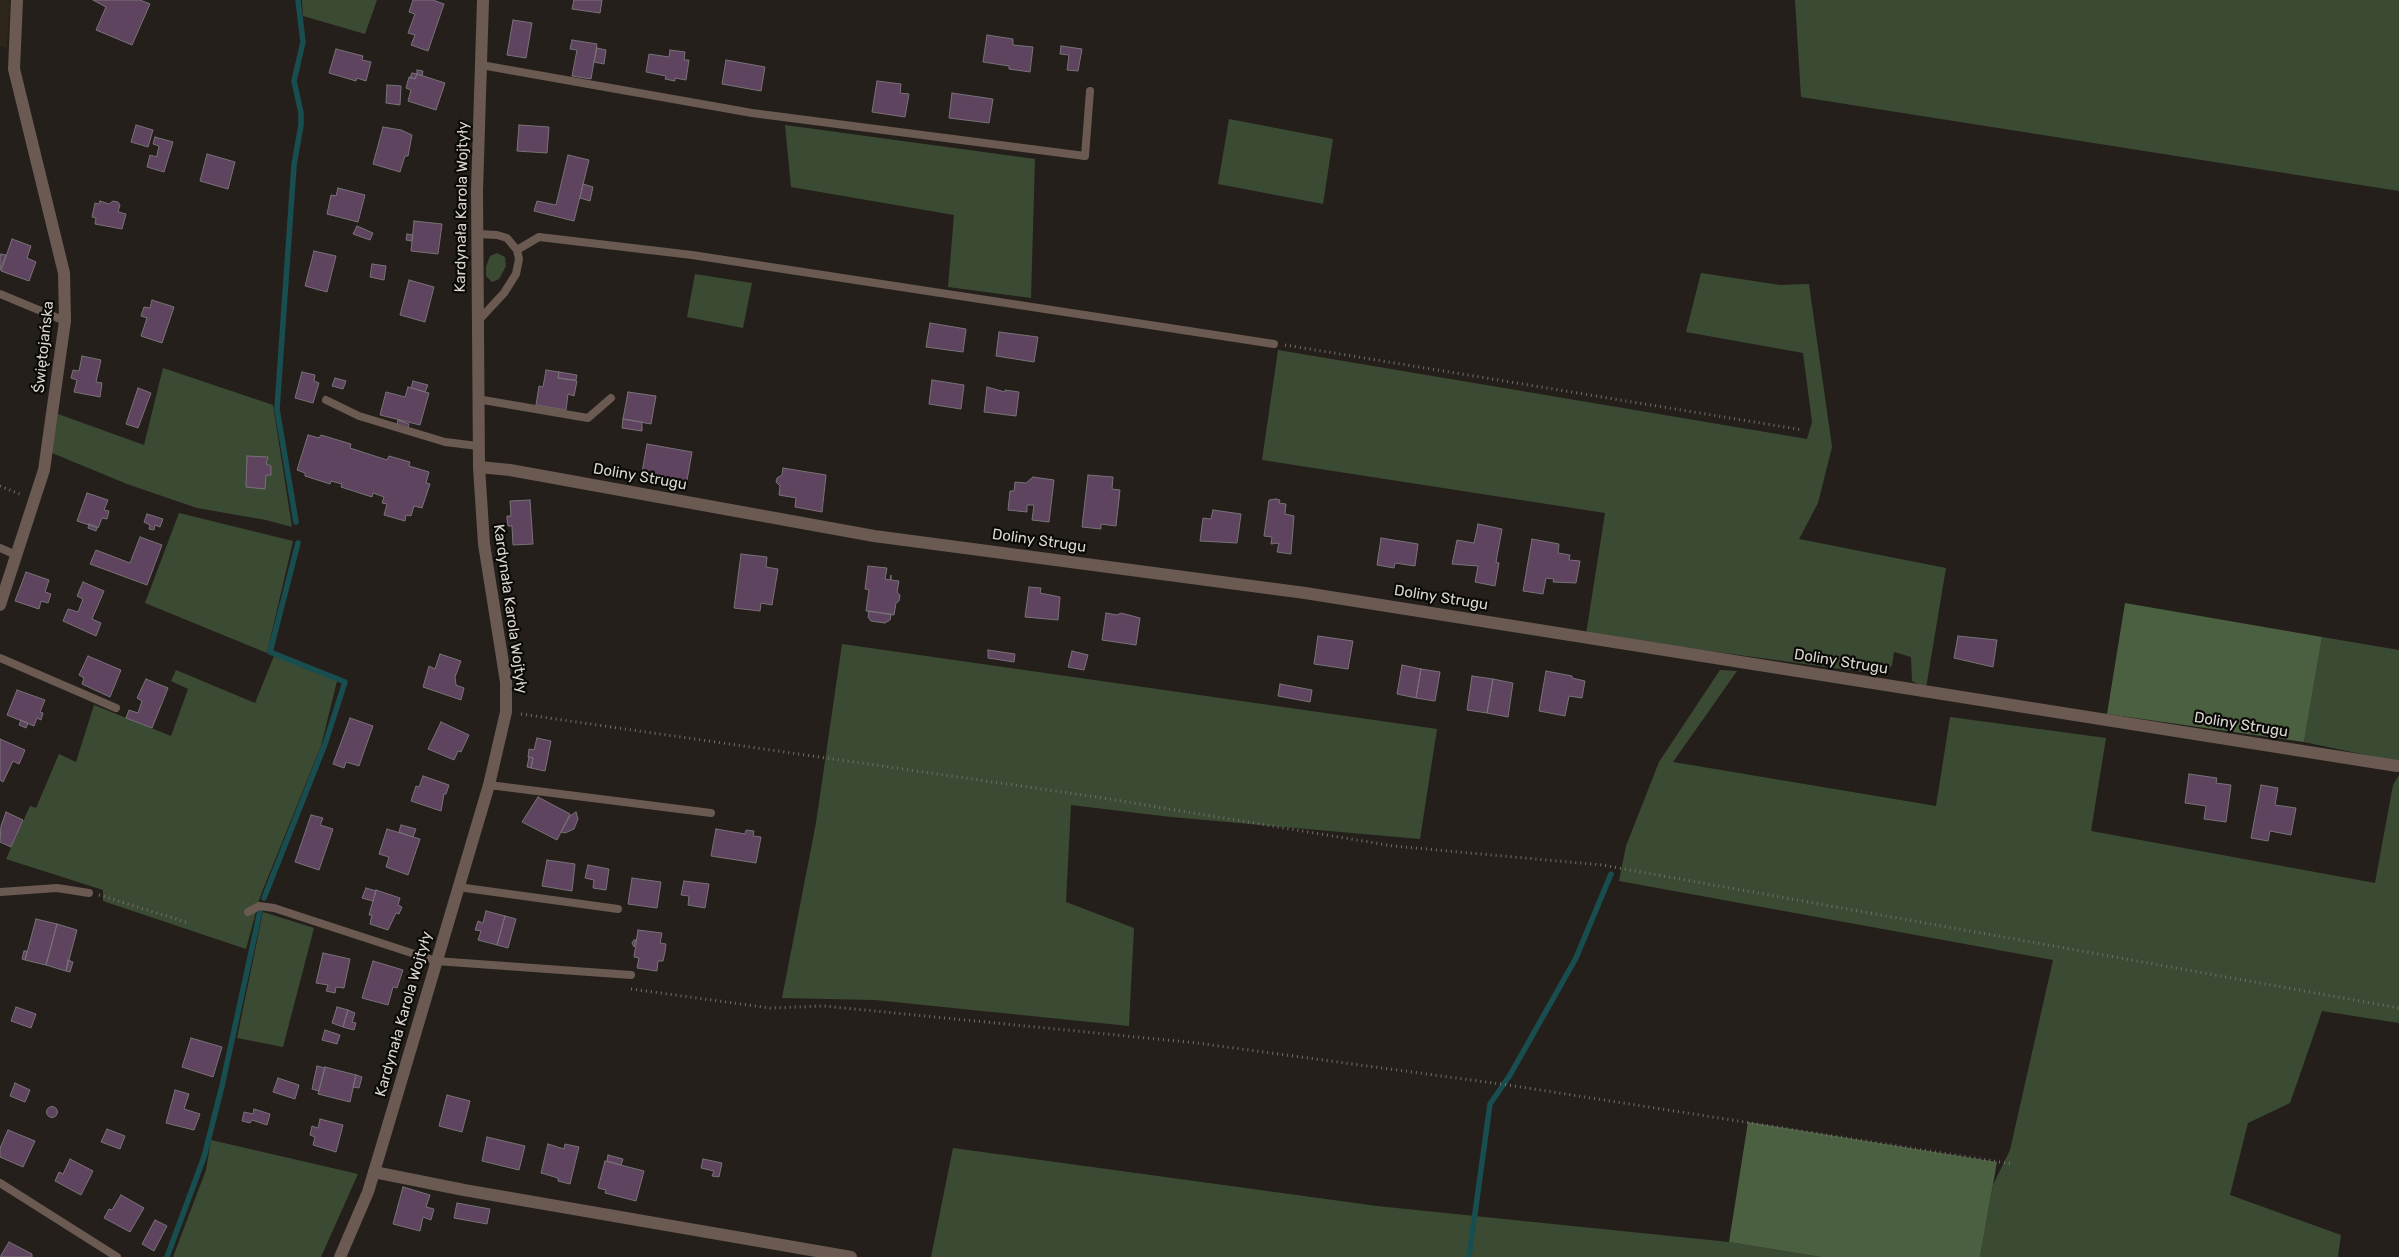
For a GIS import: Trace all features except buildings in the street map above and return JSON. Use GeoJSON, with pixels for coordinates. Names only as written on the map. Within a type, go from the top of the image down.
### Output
{"type":"FeatureCollection","features":[{"type":"Feature","properties":{"kind":"street","name":"Świętojańska"},"geometry":{"type":"LineString","coordinates":[[0,605],[47,456],[65,321],[64,273],[14,69],[17,0]]}},
{"type":"Feature","properties":{"kind":"street","name":"Kardynała Karola Wojtyły"},"geometry":{"type":"LineString","coordinates":[[340,1257],[356,1222],[374,1172],[489,785],[506,712],[506,682],[484,544],[478,467],[477,191],[482,0]]}},
{"type":"Feature","properties":{"kind":"street","name":"Doliny Strugu"},"geometry":{"type":"LineString","coordinates":[[478,467],[510,470],[874,536],[1305,593],[2397,766]]}},
{"type":"Feature","properties":{"kind":"street"},"geometry":{"type":"LineString","coordinates":[[374,1172],[464,1190],[851,1257]]}},
{"type":"Feature","properties":{"kind":"lane"},"geometry":{"type":"LineString","coordinates":[[481,65],[752,113],[1085,156],[1090,91]]}},
{"type":"Feature","properties":{"kind":"lane"},"geometry":{"type":"LineString","coordinates":[[478,234],[497,234],[507,238],[516,250],[519,259],[516,274],[504,293],[478,321]]}},
{"type":"Feature","properties":{"kind":"lane"},"geometry":{"type":"LineString","coordinates":[[516,250],[539,237],[692,255],[1274,344]]}},
{"type":"Feature","properties":{"kind":"lane"},"geometry":{"type":"LineString","coordinates":[[0,294],[65,321]]}},
{"type":"Feature","properties":{"kind":"lane"},"geometry":{"type":"LineString","coordinates":[[477,399],[588,418],[611,398]]}},
{"type":"Feature","properties":{"kind":"lane"},"geometry":{"type":"LineString","coordinates":[[326,400],[359,416],[397,428],[444,442],[478,446]]}},
{"type":"Feature","properties":{"kind":"lane"},"geometry":{"type":"LineString","coordinates":[[0,548],[16,555]]}},
{"type":"Feature","properties":{"kind":"lane"},"geometry":{"type":"LineString","coordinates":[[0,658],[116,708]]}},
{"type":"Feature","properties":{"kind":"lane"},"geometry":{"type":"LineString","coordinates":[[489,785],[711,813]]}},
{"type":"Feature","properties":{"kind":"lane"},"geometry":{"type":"LineString","coordinates":[[458,887],[618,909]]}},
{"type":"Feature","properties":{"kind":"lane"},"geometry":{"type":"LineString","coordinates":[[0,892],[57,888],[89,893]]}},
{"type":"Feature","properties":{"kind":"lane"},"geometry":{"type":"LineString","coordinates":[[248,912],[259,906],[274,908],[436,961],[631,975]]}},
{"type":"Feature","properties":{"kind":"lane"},"geometry":{"type":"LineString","coordinates":[[0,1183],[118,1257]]}},
{"type":"Feature","properties":{"kind":"path"},"geometry":{"type":"LineString","coordinates":[[1274,344],[1802,430]]}},
{"type":"Feature","properties":{"kind":"path"},"geometry":{"type":"LineString","coordinates":[[0,486],[34,500]]}},
{"type":"Feature","properties":{"kind":"path"},"geometry":{"type":"LineString","coordinates":[[506,712],[1098,797],[1393,846],[1602,865],[2399,1008]]}},
{"type":"Feature","properties":{"kind":"path"},"geometry":{"type":"LineString","coordinates":[[89,893],[105,896],[189,923]]}},
{"type":"Feature","properties":{"kind":"path"},"geometry":{"type":"LineString","coordinates":[[625,988],[770,1008],[824,1006],[1197,1043],[1508,1085],[2013,1164]]}},
{"type":"Feature","properties":{"kind":"shaded area"},"geometry":{"type":"Polygon","coordinates":[[[0,0],[10,0],[7,48],[0,46],[0,0]]]}},
{"type":"Feature","properties":{"kind":"green space"},"geometry":{"type":"Polygon","coordinates":[[[302,0],[377,0],[365,34],[303,16],[302,0]]]}},
{"type":"Feature","properties":{"kind":"green space"},"geometry":{"type":"Polygon","coordinates":[[[1795,0],[2399,0],[2399,191],[1801,97],[1795,0]]]}},
{"type":"Feature","properties":{"kind":"green space"},"geometry":{"type":"Polygon","coordinates":[[[1229,119],[1333,139],[1323,204],[1218,184],[1229,119]]]}},
{"type":"Feature","properties":{"kind":"green space"},"geometry":{"type":"Polygon","coordinates":[[[785,125],[1035,159],[1031,298],[948,287],[954,215],[791,187],[785,125]]]}},
{"type":"Feature","properties":{"kind":"green space"},"geometry":{"type":"Polygon","coordinates":[[[497,253],[505,257],[506,266],[499,279],[492,282],[486,276],[486,267],[490,256],[497,253]]]}},
{"type":"Feature","properties":{"kind":"green space"},"geometry":{"type":"Polygon","coordinates":[[[1701,273],[1780,285],[1809,284],[1832,447],[1818,503],[1799,539],[1946,568],[1926,688],[1912,681],[1911,657],[1894,652],[1892,665],[1885,675],[1586,634],[1605,513],[1262,460],[1278,350],[1807,439],[1812,422],[1803,353],[1686,332],[1701,273]]]}},
{"type":"Feature","properties":{"kind":"green space"},"geometry":{"type":"Polygon","coordinates":[[[695,274],[752,283],[743,328],[687,317],[695,274]]]}},
{"type":"Feature","properties":{"kind":"green space"},"geometry":{"type":"Polygon","coordinates":[[[163,368],[273,405],[292,527],[266,520],[197,508],[127,484],[52,453],[58,414],[144,445],[163,368]]]}},
{"type":"Feature","properties":{"kind":"green space"},"geometry":{"type":"Polygon","coordinates":[[[179,513],[293,541],[267,653],[145,603],[179,513]]]}},
{"type":"Feature","properties":{"kind":"green space"},"geometry":{"type":"Polygon","coordinates":[[[2125,603],[2322,637],[2304,742],[2107,714],[2125,603]]]}},
{"type":"Feature","properties":{"kind":"green space"},"geometry":{"type":"Polygon","coordinates":[[[2322,637],[2399,650],[2399,762],[2304,742],[2322,637]]]}},
{"type":"Feature","properties":{"kind":"green space"},"geometry":{"type":"Polygon","coordinates":[[[842,644],[1437,729],[1420,839],[1171,817],[1071,805],[1066,902],[1134,928],[1129,1026],[875,1000],[782,998],[816,823],[842,644]]]}},
{"type":"Feature","properties":{"kind":"green space"},"geometry":{"type":"Polygon","coordinates":[[[274,656],[337,681],[321,746],[260,897],[246,949],[103,901],[103,890],[6,859],[30,806],[36,808],[59,754],[76,762],[94,705],[171,736],[188,689],[171,681],[176,670],[255,703],[274,656]]]}},
{"type":"Feature","properties":{"kind":"green space"},"geometry":{"type":"Polygon","coordinates":[[[1720,670],[1737,671],[1673,762],[1936,806],[1950,717],[2106,738],[2091,831],[2375,883],[2393,785],[2399,775],[2399,1023],[2322,1011],[2290,1103],[2248,1123],[2230,1195],[2341,1235],[2338,1257],[1980,1257],[1993,1185],[2010,1150],[2053,960],[1619,881],[1626,846],[1659,762],[1720,670]]]}},
{"type":"Feature","properties":{"kind":"green space"},"geometry":{"type":"Polygon","coordinates":[[[263,912],[314,928],[283,1047],[237,1038],[263,912]]]}},
{"type":"Feature","properties":{"kind":"green space"},"geometry":{"type":"Polygon","coordinates":[[[1748,1122],[1997,1162],[1980,1257],[1821,1257],[1729,1242],[1748,1122]]]}},
{"type":"Feature","properties":{"kind":"green space"},"geometry":{"type":"Polygon","coordinates":[[[211,1140],[358,1174],[321,1257],[173,1257],[206,1170],[211,1140]]]}},
{"type":"Feature","properties":{"kind":"green space"},"geometry":{"type":"Polygon","coordinates":[[[953,1148],[1377,1206],[1729,1242],[1821,1257],[931,1257],[953,1148]]]}},
{"type":"Feature","properties":{"kind":"waterway"},"geometry":{"type":"LineString","coordinates":[[296,522],[277,409],[294,165],[301,125],[301,113],[294,81],[303,42],[298,0]]}},
{"type":"Feature","properties":{"kind":"waterway"},"geometry":{"type":"LineString","coordinates":[[264,898],[325,744],[345,682],[270,652],[298,543]]}},
{"type":"Feature","properties":{"kind":"waterway"},"geometry":{"type":"LineString","coordinates":[[1469,1257],[1490,1104],[1510,1075],[1576,958],[1611,874]]}},
{"type":"Feature","properties":{"kind":"waterway"},"geometry":{"type":"LineString","coordinates":[[167,1257],[204,1157],[222,1086],[260,911]]}}]}
